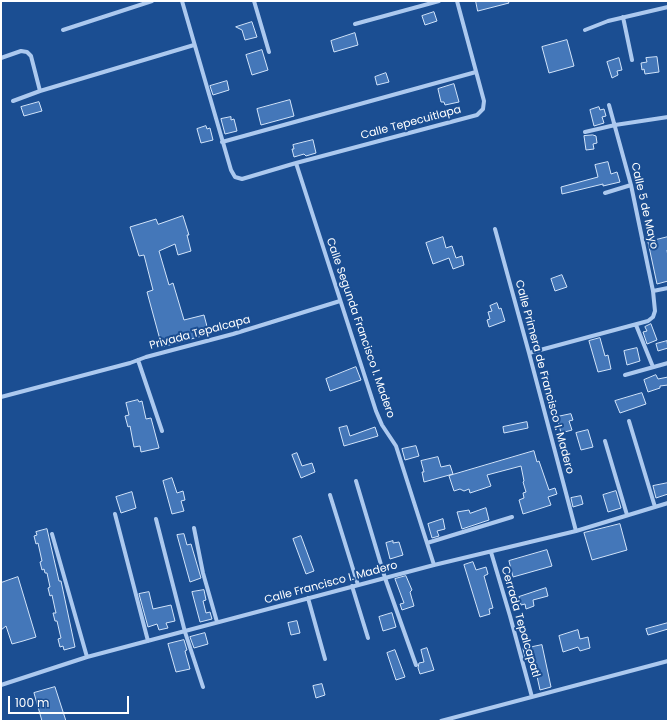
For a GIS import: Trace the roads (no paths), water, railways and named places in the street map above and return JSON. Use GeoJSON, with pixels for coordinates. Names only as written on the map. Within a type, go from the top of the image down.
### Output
{"type":"FeatureCollection","features":[{"type":"Feature","properties":{"kind":"street"},"geometry":{"type":"LineString","coordinates":[[62,30],[152,1]]}},
{"type":"Feature","properties":{"kind":"street"},"geometry":{"type":"LineString","coordinates":[[182,1],[222,142],[476,72]]}},
{"type":"Feature","properties":{"kind":"street"},"geometry":{"type":"LineString","coordinates":[[254,1],[269,52]]}},
{"type":"Feature","properties":{"kind":"street"},"geometry":{"type":"LineString","coordinates":[[355,24],[438,1]]}},
{"type":"Feature","properties":{"kind":"street","name":"Calle Tepecuitlapa"},"geometry":{"type":"LineString","coordinates":[[222,142],[231,170],[235,177],[242,179],[476,115],[483,109],[484,102],[457,1]]}},
{"type":"Feature","properties":{"kind":"street"},"geometry":{"type":"LineString","coordinates":[[585,30],[608,21],[668,7]]}},
{"type":"Feature","properties":{"kind":"street"},"geometry":{"type":"LineString","coordinates":[[623,17],[632,60]]}},
{"type":"Feature","properties":{"kind":"street"},"geometry":{"type":"LineString","coordinates":[[13,101],[40,91],[194,45]]}},
{"type":"Feature","properties":{"kind":"street"},"geometry":{"type":"LineString","coordinates":[[1,58],[21,51],[27,52],[31,56],[40,91]]}},
{"type":"Feature","properties":{"kind":"street","name":"Calle 5 de Mayo"},"geometry":{"type":"LineString","coordinates":[[609,105],[631,185],[653,291],[655,311],[653,317],[648,321],[636,325]]}},
{"type":"Feature","properties":{"kind":"street"},"geometry":{"type":"LineString","coordinates":[[585,132],[615,125],[668,117]]}},
{"type":"Feature","properties":{"kind":"street","name":"Calle Segunda Francisco I. Madero"},"geometry":{"type":"LineString","coordinates":[[296,163],[376,411],[382,425],[396,446],[434,565]]}},
{"type":"Feature","properties":{"kind":"street"},"geometry":{"type":"LineString","coordinates":[[605,193],[631,185]]}},
{"type":"Feature","properties":{"kind":"street","name":"Calle Primera de Francisco I. Madero"},"geometry":{"type":"LineString","coordinates":[[494,229],[529,353],[576,531]]}},
{"type":"Feature","properties":{"kind":"street"},"geometry":{"type":"LineString","coordinates":[[653,291],[668,288]]}},
{"type":"Feature","properties":{"kind":"street","name":"Privada Tepalcapa"},"geometry":{"type":"LineString","coordinates":[[162,431],[139,367],[138,360],[233,334],[340,301]]}},
{"type":"Feature","properties":{"kind":"street"},"geometry":{"type":"LineString","coordinates":[[529,353],[636,325],[653,367]]}},
{"type":"Feature","properties":{"kind":"street"},"geometry":{"type":"LineString","coordinates":[[1,397],[138,360]]}},
{"type":"Feature","properties":{"kind":"street"},"geometry":{"type":"LineString","coordinates":[[625,375],[668,363]]}},
{"type":"Feature","properties":{"kind":"street"},"geometry":{"type":"LineString","coordinates":[[629,421],[655,507]]}},
{"type":"Feature","properties":{"kind":"street"},"geometry":{"type":"LineString","coordinates":[[605,441],[627,515]]}},
{"type":"Feature","properties":{"kind":"street"},"geometry":{"type":"LineString","coordinates":[[356,481],[385,578],[416,665]]}},
{"type":"Feature","properties":{"kind":"street"},"geometry":{"type":"LineString","coordinates":[[330,495],[358,585]]}},
{"type":"Feature","properties":{"kind":"street","name":"Calle Francisco I. Madero"},"geometry":{"type":"LineString","coordinates":[[1,685],[87,657],[185,632],[352,586],[576,531],[668,503]]}},
{"type":"Feature","properties":{"kind":"street"},"geometry":{"type":"LineString","coordinates":[[115,514],[148,641]]}},
{"type":"Feature","properties":{"kind":"street"},"geometry":{"type":"LineString","coordinates":[[427,543],[512,517]]}},
{"type":"Feature","properties":{"kind":"street"},"geometry":{"type":"LineString","coordinates":[[156,519],[185,632],[203,687]]}},
{"type":"Feature","properties":{"kind":"street"},"geometry":{"type":"LineString","coordinates":[[194,528],[203,573],[217,622]]}},
{"type":"Feature","properties":{"kind":"street"},"geometry":{"type":"LineString","coordinates":[[52,534],[87,657]]}},
{"type":"Feature","properties":{"kind":"street","name":"Cerrada Tepalcapatl"},"geometry":{"type":"LineString","coordinates":[[491,552],[532,697]]}},
{"type":"Feature","properties":{"kind":"street"},"geometry":{"type":"LineString","coordinates":[[352,586],[368,638]]}},
{"type":"Feature","properties":{"kind":"street"},"geometry":{"type":"LineString","coordinates":[[308,598],[325,659]]}},
{"type":"Feature","properties":{"kind":"street"},"geometry":{"type":"LineString","coordinates":[[441,721],[668,661]]}}]}
